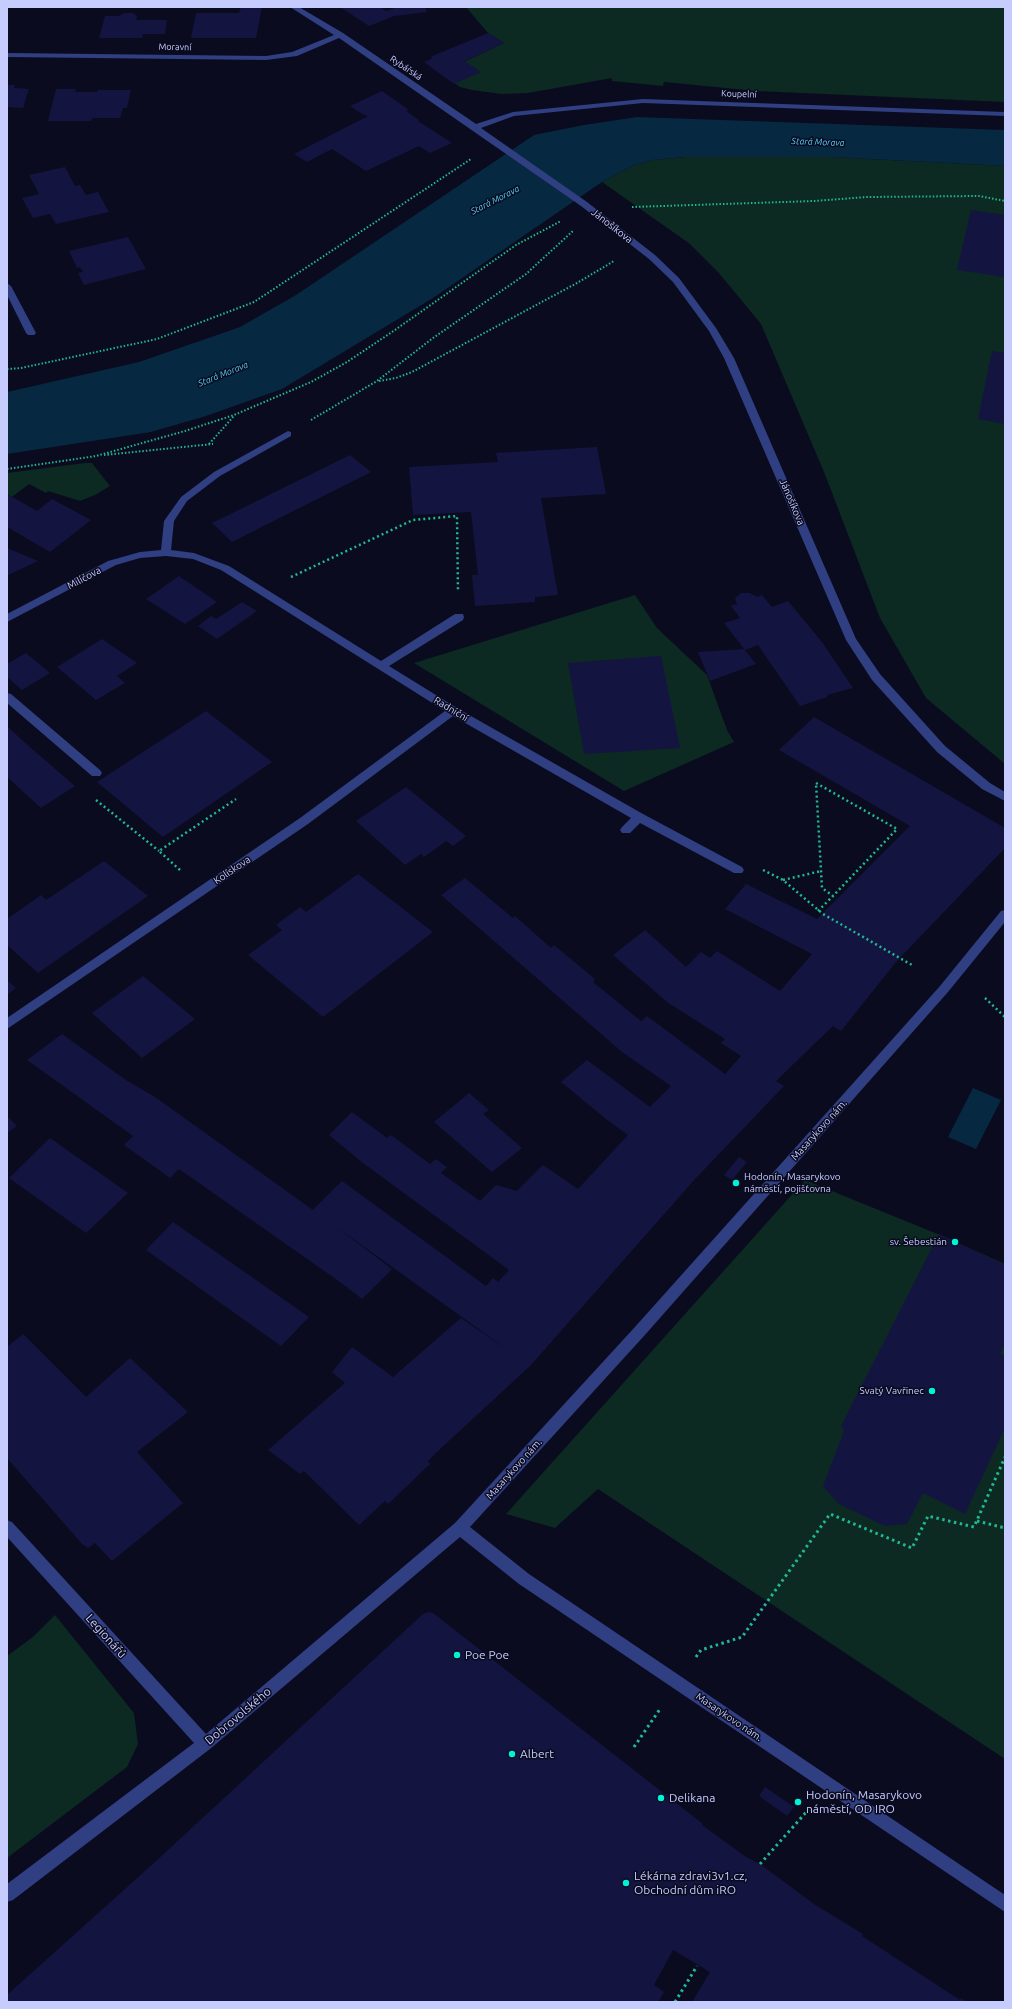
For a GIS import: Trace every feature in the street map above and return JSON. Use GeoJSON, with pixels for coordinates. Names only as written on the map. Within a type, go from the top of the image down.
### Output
{"type":"FeatureCollection","features":[{"type":"Feature","properties":{"kind":"street","name":"Rybářská"},"geometry":{"type":"LineString","coordinates":[[294,7],[340,35],[501,144]]}},
{"type":"Feature","properties":{"kind":"street","name":"Moravní"},"geometry":{"type":"LineString","coordinates":[[7,55],[266,58],[294,54],[340,35]]}},
{"type":"Feature","properties":{"kind":"street","name":"Koupelní"},"geometry":{"type":"LineString","coordinates":[[475,126],[514,114],[540,110],[643,101],[1005,114]]}},
{"type":"Feature","properties":{"kind":"street","name":"Jánošíkova"},"geometry":{"type":"LineString","coordinates":[[501,144],[584,204],[652,257],[676,280],[712,330],[732,365],[851,640],[876,677],[941,749],[986,786],[1005,797]]}},
{"type":"Feature","properties":{"kind":"street"},"geometry":{"type":"LineString","coordinates":[[7,286],[31,333]]}},
{"type":"Feature","properties":{"kind":"street"},"geometry":{"type":"LineString","coordinates":[[166,553],[169,520],[184,499],[217,474],[288,434]]}},
{"type":"Feature","properties":{"kind":"street","name":"Milíčova"},"geometry":{"type":"LineString","coordinates":[[7,618],[112,563],[140,555],[166,553]]}},
{"type":"Feature","properties":{"kind":"street","name":"Radniční"},"geometry":{"type":"LineString","coordinates":[[166,553],[194,556],[225,568],[453,711],[738,870]]}},
{"type":"Feature","properties":{"kind":"street"},"geometry":{"type":"LineString","coordinates":[[380,666],[459,617]]}},
{"type":"Feature","properties":{"kind":"street"},"geometry":{"type":"LineString","coordinates":[[7,697],[96,773]]}},
{"type":"Feature","properties":{"kind":"street","name":"Kolískova"},"geometry":{"type":"LineString","coordinates":[[7,1024],[304,821],[453,711]]}},
{"type":"Feature","properties":{"kind":"street"},"geometry":{"type":"LineString","coordinates":[[626,830],[639,816]]}},
{"type":"Feature","properties":{"kind":"street","name":"Masarykovo nám."},"geometry":{"type":"LineString","coordinates":[[1005,914],[939,995],[639,1332],[460,1528],[524,1579],[830,1784],[1005,1904]]}},
{"type":"Feature","properties":{"kind":"street","name":"Legionářů"},"geometry":{"type":"LineString","coordinates":[[7,1527],[205,1744]]}},
{"type":"Feature","properties":{"kind":"street","name":"Dobrovolského"},"geometry":{"type":"LineString","coordinates":[[7,1894],[205,1744],[460,1528]]}},
{"type":"Feature","properties":{"kind":"path"},"geometry":{"type":"LineString","coordinates":[[7,369],[21,368],[157,339],[254,302],[501,144]]}},
{"type":"Feature","properties":{"kind":"path"},"geometry":{"type":"LineString","coordinates":[[630,207],[814,201],[867,197],[979,196],[1005,202]]}},
{"type":"Feature","properties":{"kind":"path"},"geometry":{"type":"LineString","coordinates":[[96,456],[185,432],[234,415],[311,382],[347,362],[395,330],[533,234],[562,221]]}},
{"type":"Feature","properties":{"kind":"path"},"geometry":{"type":"LineString","coordinates":[[288,434],[376,381],[433,338],[526,274],[578,226]]}},
{"type":"Feature","properties":{"kind":"path"},"geometry":{"type":"LineString","coordinates":[[376,381],[396,378],[412,372],[578,283],[614,261]]}},
{"type":"Feature","properties":{"kind":"path"},"geometry":{"type":"LineString","coordinates":[[7,469],[96,456],[215,444]]}},
{"type":"Feature","properties":{"kind":"path"},"geometry":{"type":"LineString","coordinates":[[287,578],[413,520],[457,516],[459,617]]}},
{"type":"Feature","properties":{"kind":"path"},"geometry":{"type":"LineString","coordinates":[[818,911],[833,896],[898,829],[816,782],[822,888],[833,896]]}},
{"type":"Feature","properties":{"kind":"path"},"geometry":{"type":"LineString","coordinates":[[94,798],[182,871]]}},
{"type":"Feature","properties":{"kind":"path"},"geometry":{"type":"LineString","coordinates":[[159,851],[236,799]]}},
{"type":"Feature","properties":{"kind":"path"},"geometry":{"type":"LineString","coordinates":[[756,867],[783,880],[818,911],[912,965]]}},
{"type":"Feature","properties":{"kind":"path"},"geometry":{"type":"LineString","coordinates":[[783,880],[821,870]]}},
{"type":"Feature","properties":{"kind":"path"},"geometry":{"type":"LineString","coordinates":[[985,998],[1005,1017]]}},
{"type":"Feature","properties":{"kind":"path"},"geometry":{"type":"LineString","coordinates":[[634,1747],[701,1650],[742,1637],[830,1514],[912,1548],[928,1516],[974,1527],[1005,1457]]}},
{"type":"Feature","properties":{"kind":"path"},"geometry":{"type":"LineString","coordinates":[[977,1521],[1005,1528]]}},
{"type":"Feature","properties":{"kind":"path"},"geometry":{"type":"LineString","coordinates":[[760,1864],[830,1784]]}},
{"type":"Feature","properties":{"kind":"path"},"geometry":{"type":"LineString","coordinates":[[675,2002],[698,1966]]}},
{"type":"Feature","properties":{"kind":"green space"},"geometry":{"type":"Polygon","coordinates":[[[466,7],[1005,7],[1005,102],[756,91],[664,82],[663,86],[612,81],[612,78],[528,93],[501,94],[472,90],[460,87],[440,73],[504,43],[488,33],[466,7]]]}},
{"type":"Feature","properties":{"kind":"green space"},"geometry":{"type":"Polygon","coordinates":[[[686,157],[832,157],[1005,166],[1005,764],[926,698],[880,618],[824,472],[761,324],[718,272],[690,244],[602,182],[634,165],[653,160],[686,157]]]}},
{"type":"Feature","properties":{"kind":"green space"},"geometry":{"type":"Polygon","coordinates":[[[92,463],[110,486],[95,495],[80,501],[48,491],[46,493],[29,484],[12,497],[7,494],[7,473],[92,463]]]}},
{"type":"Feature","properties":{"kind":"green space"},"geometry":{"type":"Polygon","coordinates":[[[635,595],[657,628],[707,675],[727,730],[734,742],[624,791],[414,663],[635,595]]]}},
{"type":"Feature","properties":{"kind":"green space"},"geometry":{"type":"Polygon","coordinates":[[[805,1180],[940,1235],[1005,1264],[1005,1759],[598,1489],[555,1528],[506,1514],[805,1180]]]}},
{"type":"Feature","properties":{"kind":"green space"},"geometry":{"type":"Polygon","coordinates":[[[55,1615],[134,1713],[138,1744],[127,1767],[7,1858],[7,1656],[33,1637],[55,1615]]]}},
{"type":"Feature","properties":{"kind":"water","name":"Stará Morava"},"geometry":{"type":"Polygon","coordinates":[[[637,117],[1005,130],[1005,166],[832,157],[686,157],[653,160],[634,165],[602,182],[433,298],[282,389],[206,416],[151,432],[7,454],[7,392],[139,362],[240,327],[296,295],[534,135],[584,125],[637,117]]]}},
{"type":"Feature","properties":{"kind":"water"},"geometry":{"type":"Polygon","coordinates":[[[973,1088],[1001,1100],[976,1149],[948,1137],[973,1088]]]}},
{"type":"Feature","properties":{"kind":"building"},"geometry":{"type":"Polygon","coordinates":[[[241,7],[262,7],[256,38],[191,38],[196,13],[239,13],[241,7]]]}},
{"type":"Feature","properties":{"kind":"building"},"geometry":{"type":"Polygon","coordinates":[[[340,7],[380,7],[386,11],[398,7],[425,7],[427,12],[394,16],[369,26],[340,7]]]}},
{"type":"Feature","properties":{"kind":"building"},"geometry":{"type":"Polygon","coordinates":[[[125,13],[133,13],[137,16],[136,20],[167,20],[165,34],[143,34],[142,38],[99,38],[105,16],[119,16],[125,13]]]}},
{"type":"Feature","properties":{"kind":"building"},"geometry":{"type":"Polygon","coordinates":[[[488,33],[504,43],[463,62],[466,62],[481,72],[454,84],[424,62],[433,58],[430,57],[488,33]]]}},
{"type":"Feature","properties":{"kind":"building"},"geometry":{"type":"Polygon","coordinates":[[[7,85],[15,85],[14,88],[29,89],[23,108],[8,107],[7,85]]]}},
{"type":"Feature","properties":{"kind":"building"},"geometry":{"type":"Polygon","coordinates":[[[56,89],[76,89],[75,92],[131,90],[127,108],[123,108],[120,118],[92,118],[91,121],[48,121],[56,89]]]}},
{"type":"Feature","properties":{"kind":"building"},"geometry":{"type":"Polygon","coordinates":[[[382,91],[409,110],[406,111],[419,120],[418,121],[452,143],[430,153],[419,146],[366,171],[332,149],[307,162],[294,154],[368,116],[350,106],[382,91]]]}},
{"type":"Feature","properties":{"kind":"building"},"geometry":{"type":"Polygon","coordinates":[[[65,167],[75,186],[80,185],[86,195],[98,192],[109,212],[56,224],[50,214],[33,218],[22,198],[39,194],[29,175],[65,167]]]}},
{"type":"Feature","properties":{"kind":"building"},"geometry":{"type":"Polygon","coordinates":[[[971,210],[1005,215],[1005,277],[957,270],[971,210]]]}},
{"type":"Feature","properties":{"kind":"building"},"geometry":{"type":"Polygon","coordinates":[[[128,237],[146,269],[84,285],[78,273],[83,272],[80,267],[77,268],[69,251],[128,237]]]}},
{"type":"Feature","properties":{"kind":"building"},"geometry":{"type":"Polygon","coordinates":[[[992,351],[1005,353],[1005,424],[978,419],[992,351]]]}},
{"type":"Feature","properties":{"kind":"building"},"geometry":{"type":"Polygon","coordinates":[[[597,447],[606,494],[541,498],[558,595],[535,597],[535,602],[475,606],[472,575],[478,575],[471,512],[413,515],[409,467],[498,462],[496,453],[597,447]]]}},
{"type":"Feature","properties":{"kind":"building"},"geometry":{"type":"Polygon","coordinates":[[[350,455],[371,472],[232,542],[212,523],[350,455]]]}},
{"type":"Feature","properties":{"kind":"building"},"geometry":{"type":"Polygon","coordinates":[[[7,494],[37,511],[52,499],[91,520],[50,552],[7,527],[7,494]]]}},
{"type":"Feature","properties":{"kind":"building"},"geometry":{"type":"Polygon","coordinates":[[[7,548],[38,561],[8,575],[7,548]]]}},
{"type":"Feature","properties":{"kind":"building"},"geometry":{"type":"Polygon","coordinates":[[[179,576],[217,602],[185,624],[146,599],[179,576]]]}},
{"type":"Feature","properties":{"kind":"building"},"geometry":{"type":"Polygon","coordinates":[[[741,593],[750,593],[757,597],[762,595],[772,607],[788,601],[822,642],[853,688],[827,695],[827,697],[800,706],[758,645],[745,650],[724,623],[740,618],[731,606],[737,604],[735,598],[741,593]]]}},
{"type":"Feature","properties":{"kind":"building"},"geometry":{"type":"Polygon","coordinates":[[[242,602],[257,611],[217,639],[198,626],[211,616],[216,619],[242,602]]]}},
{"type":"Feature","properties":{"kind":"building"},"geometry":{"type":"Polygon","coordinates":[[[102,639],[137,663],[117,676],[125,683],[96,700],[57,667],[102,639]]]}},
{"type":"Feature","properties":{"kind":"building"},"geometry":{"type":"Polygon","coordinates":[[[744,649],[756,664],[710,681],[698,652],[744,649]]]}},
{"type":"Feature","properties":{"kind":"building"},"geometry":{"type":"Polygon","coordinates":[[[26,653],[50,673],[22,690],[7,677],[7,664],[26,653]]]}},
{"type":"Feature","properties":{"kind":"building"},"geometry":{"type":"Polygon","coordinates":[[[661,656],[680,748],[584,754],[568,663],[661,656]]]}},
{"type":"Feature","properties":{"kind":"building"},"geometry":{"type":"Polygon","coordinates":[[[206,711],[272,762],[163,837],[97,782],[206,711]]]}},
{"type":"Feature","properties":{"kind":"building"},"geometry":{"type":"Polygon","coordinates":[[[814,717],[1005,828],[1005,848],[896,962],[841,1031],[833,1026],[776,1081],[784,1086],[696,1178],[530,1366],[438,1451],[428,1461],[430,1464],[388,1504],[385,1501],[359,1525],[304,1471],[300,1474],[268,1450],[345,1383],[332,1372],[352,1347],[393,1377],[461,1318],[512,1353],[335,1226],[392,1269],[362,1299],[179,1169],[170,1178],[124,1145],[133,1136],[27,1060],[62,1034],[126,1080],[155,1097],[313,1210],[342,1181],[486,1286],[493,1278],[498,1282],[509,1270],[363,1163],[329,1135],[352,1112],[387,1138],[391,1135],[430,1164],[436,1159],[447,1167],[441,1173],[480,1201],[496,1185],[517,1191],[543,1165],[578,1189],[628,1135],[561,1082],[587,1060],[650,1107],[671,1086],[622,1052],[441,895],[465,878],[513,918],[515,916],[551,948],[554,945],[595,979],[593,982],[641,1021],[647,1016],[725,1074],[741,1056],[721,1043],[725,1039],[667,1002],[613,955],[645,930],[686,967],[701,952],[710,958],[717,951],[780,991],[812,954],[725,909],[746,884],[817,919],[910,826],[779,750],[814,717]]]}},
{"type":"Feature","properties":{"kind":"building"},"geometry":{"type":"Polygon","coordinates":[[[7,726],[75,786],[41,808],[7,777],[7,726]]]}},
{"type":"Feature","properties":{"kind":"building"},"geometry":{"type":"Polygon","coordinates":[[[406,787],[466,836],[453,846],[446,841],[424,857],[421,854],[405,865],[356,821],[406,787]]]}},
{"type":"Feature","properties":{"kind":"building"},"geometry":{"type":"Polygon","coordinates":[[[104,861],[148,896],[38,973],[7,945],[7,919],[41,895],[46,900],[104,861]]]}},
{"type":"Feature","properties":{"kind":"building"},"geometry":{"type":"Polygon","coordinates":[[[358,874],[433,932],[323,1017],[248,955],[282,930],[276,925],[300,907],[306,912],[358,874]]]}},
{"type":"Feature","properties":{"kind":"building"},"geometry":{"type":"Polygon","coordinates":[[[143,976],[195,1019],[142,1058],[92,1013],[143,976]]]}},
{"type":"Feature","properties":{"kind":"building"},"geometry":{"type":"Polygon","coordinates":[[[7,980],[16,988],[7,995],[7,980]]]}},
{"type":"Feature","properties":{"kind":"building"},"geometry":{"type":"Polygon","coordinates":[[[469,1093],[489,1110],[483,1114],[522,1148],[492,1172],[434,1122],[469,1093]]]}},
{"type":"Feature","properties":{"kind":"building"},"geometry":{"type":"Polygon","coordinates":[[[7,1116],[17,1126],[7,1133],[7,1116]]]}},
{"type":"Feature","properties":{"kind":"building"},"geometry":{"type":"Polygon","coordinates":[[[50,1138],[128,1193],[86,1233],[9,1178],[50,1138]]]}},
{"type":"Feature","properties":{"kind":"building"},"geometry":{"type":"Polygon","coordinates":[[[739,1157],[747,1162],[732,1180],[724,1175],[739,1157]]]}},
{"type":"Feature","properties":{"kind":"building"},"geometry":{"type":"Polygon","coordinates":[[[173,1222],[309,1317],[281,1346],[146,1250],[173,1222]]]}},
{"type":"Feature","properties":{"kind":"building","name":"Svatý Vavřinec"},"geometry":{"type":"Polygon","coordinates":[[[939,1234],[1005,1265],[1005,1343],[1000,1354],[1005,1356],[1005,1428],[965,1514],[923,1493],[907,1524],[885,1526],[839,1504],[823,1486],[844,1431],[841,1426],[939,1234]]]}},
{"type":"Feature","properties":{"kind":"building"},"geometry":{"type":"Polygon","coordinates":[[[23,1334],[86,1397],[130,1358],[188,1412],[137,1452],[183,1503],[112,1561],[95,1543],[88,1548],[82,1544],[7,1458],[7,1347],[23,1334]]]}},
{"type":"Feature","properties":{"kind":"building"},"geometry":{"type":"Polygon","coordinates":[[[428,1612],[433,1613],[703,1824],[702,1825],[746,1857],[760,1864],[814,1904],[863,1934],[862,1936],[960,2000],[961,1998],[967,2002],[692,2002],[710,1972],[673,1950],[654,1985],[664,1992],[658,2002],[7,2002],[7,1995],[155,1862],[423,1614],[428,1612]]]}},
{"type":"Feature","properties":{"kind":"building"},"geometry":{"type":"Polygon","coordinates":[[[765,1787],[794,1807],[787,1816],[759,1796],[765,1787]]]}},
{"type":"Feature","properties":{"kind":"place","name":"Hodonín, Masarykovo náměstí, pojišťovna"},"geometry":{"type":"Point","coordinates":[736,1183]}},
{"type":"Feature","properties":{"kind":"place","name":"sv. Šebestián"},"geometry":{"type":"Point","coordinates":[955,1242]}},
{"type":"Feature","properties":{"kind":"place","name":"Svatý Vavřinec"},"geometry":{"type":"Point","coordinates":[932,1391]}},
{"type":"Feature","properties":{"kind":"place","name":"Poe Poe"},"geometry":{"type":"Point","coordinates":[457,1655]}},
{"type":"Feature","properties":{"kind":"place","name":"Albert"},"geometry":{"type":"Point","coordinates":[512,1754]}},
{"type":"Feature","properties":{"kind":"place","name":"Delikana"},"geometry":{"type":"Point","coordinates":[661,1798]}},
{"type":"Feature","properties":{"kind":"place","name":"Hodonín, Masarykovo náměstí, OD IRO"},"geometry":{"type":"Point","coordinates":[798,1802]}},
{"type":"Feature","properties":{"kind":"place","name":"Lékárna zdravi3v1.cz, Obchodní dům iRO"},"geometry":{"type":"Point","coordinates":[626,1883]}}]}
